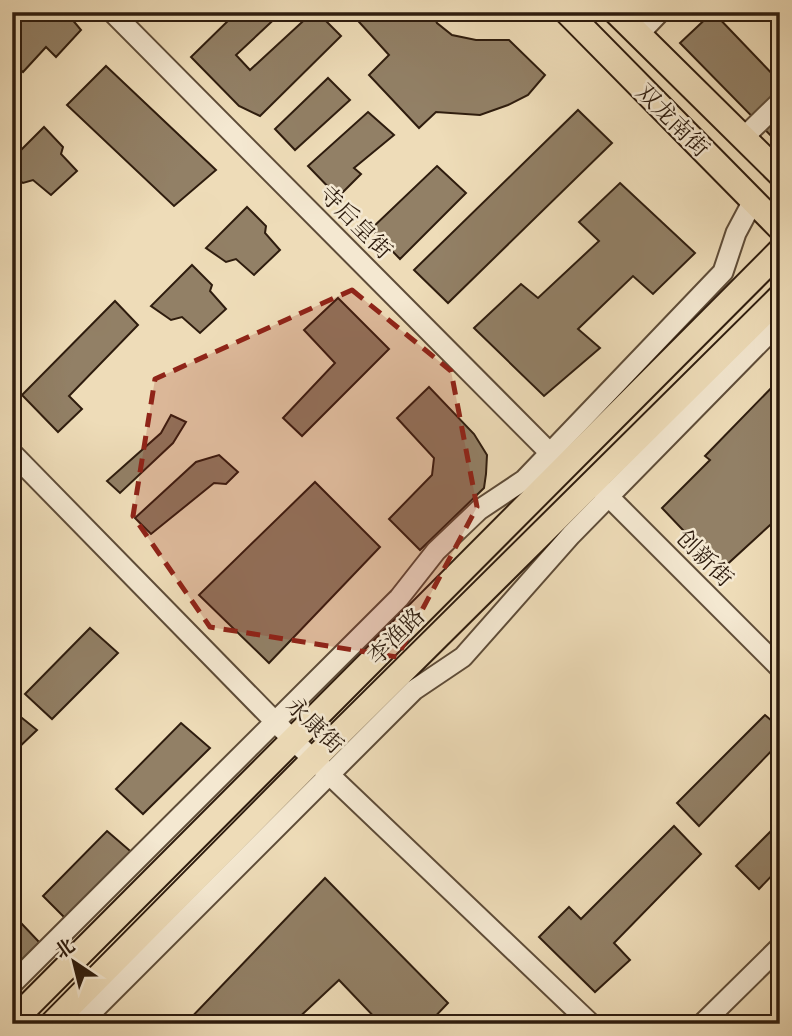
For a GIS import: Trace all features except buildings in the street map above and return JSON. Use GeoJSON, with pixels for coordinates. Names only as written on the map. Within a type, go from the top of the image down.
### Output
{"type":"FeatureCollection","features":[{"type":"Feature","properties":{"kind":"main road","name":"双龙南街"},"geometry":{"type":"LineString","coordinates":[[567,12],[780,228]]}},
{"type":"Feature","properties":{"kind":"main road","name":"双龙南街"},"geometry":{"type":"LineString","coordinates":[[616,12],[780,174]]}},
{"type":"Feature","properties":{"kind":"main road","name":"李渔路"},"geometry":{"type":"LineString","coordinates":[[12,1022],[293,740],[557,460],[780,251]]}},
{"type":"Feature","properties":{"kind":"main road","name":"李渔路"},"geometry":{"type":"LineString","coordinates":[[52,1024],[322,767],[602,490],[780,297]]}},
{"type":"Feature","properties":{"kind":"street","name":"寺后皇街"},"geometry":{"type":"LineString","coordinates":[[112,12],[557,460]]}},
{"type":"Feature","properties":{"kind":"street"},"geometry":{"type":"LineString","coordinates":[[638,35],[660,12]]}},
{"type":"Feature","properties":{"kind":"street"},"geometry":{"type":"LineString","coordinates":[[743,138],[780,102]]}},
{"type":"Feature","properties":{"kind":"street"},"geometry":{"type":"LineString","coordinates":[[12,984],[399,598],[436,551],[470,518],[557,460],[723,272],[736,233],[753,201]]}},
{"type":"Feature","properties":{"kind":"street"},"geometry":{"type":"LineString","coordinates":[[602,490],[780,322]]}},
{"type":"Feature","properties":{"kind":"street","name":"永康街"},"geometry":{"type":"LineString","coordinates":[[12,453],[293,740],[591,1024]]}},
{"type":"Feature","properties":{"kind":"street","name":"创新街"},"geometry":{"type":"LineString","coordinates":[[602,490],[780,668]]}},
{"type":"Feature","properties":{"kind":"street"},"geometry":{"type":"LineString","coordinates":[[80,1024],[322,767]]}},
{"type":"Feature","properties":{"kind":"street"},"geometry":{"type":"LineString","coordinates":[[702,1024],[780,947]]}},
{"type":"Feature","properties":{"kind":"highlighted area"},"geometry":{"type":"Polygon","coordinates":[[[352,290],[451,371],[477,507],[397,657],[210,627],[133,516],[155,379],[352,290]]]}}]}
